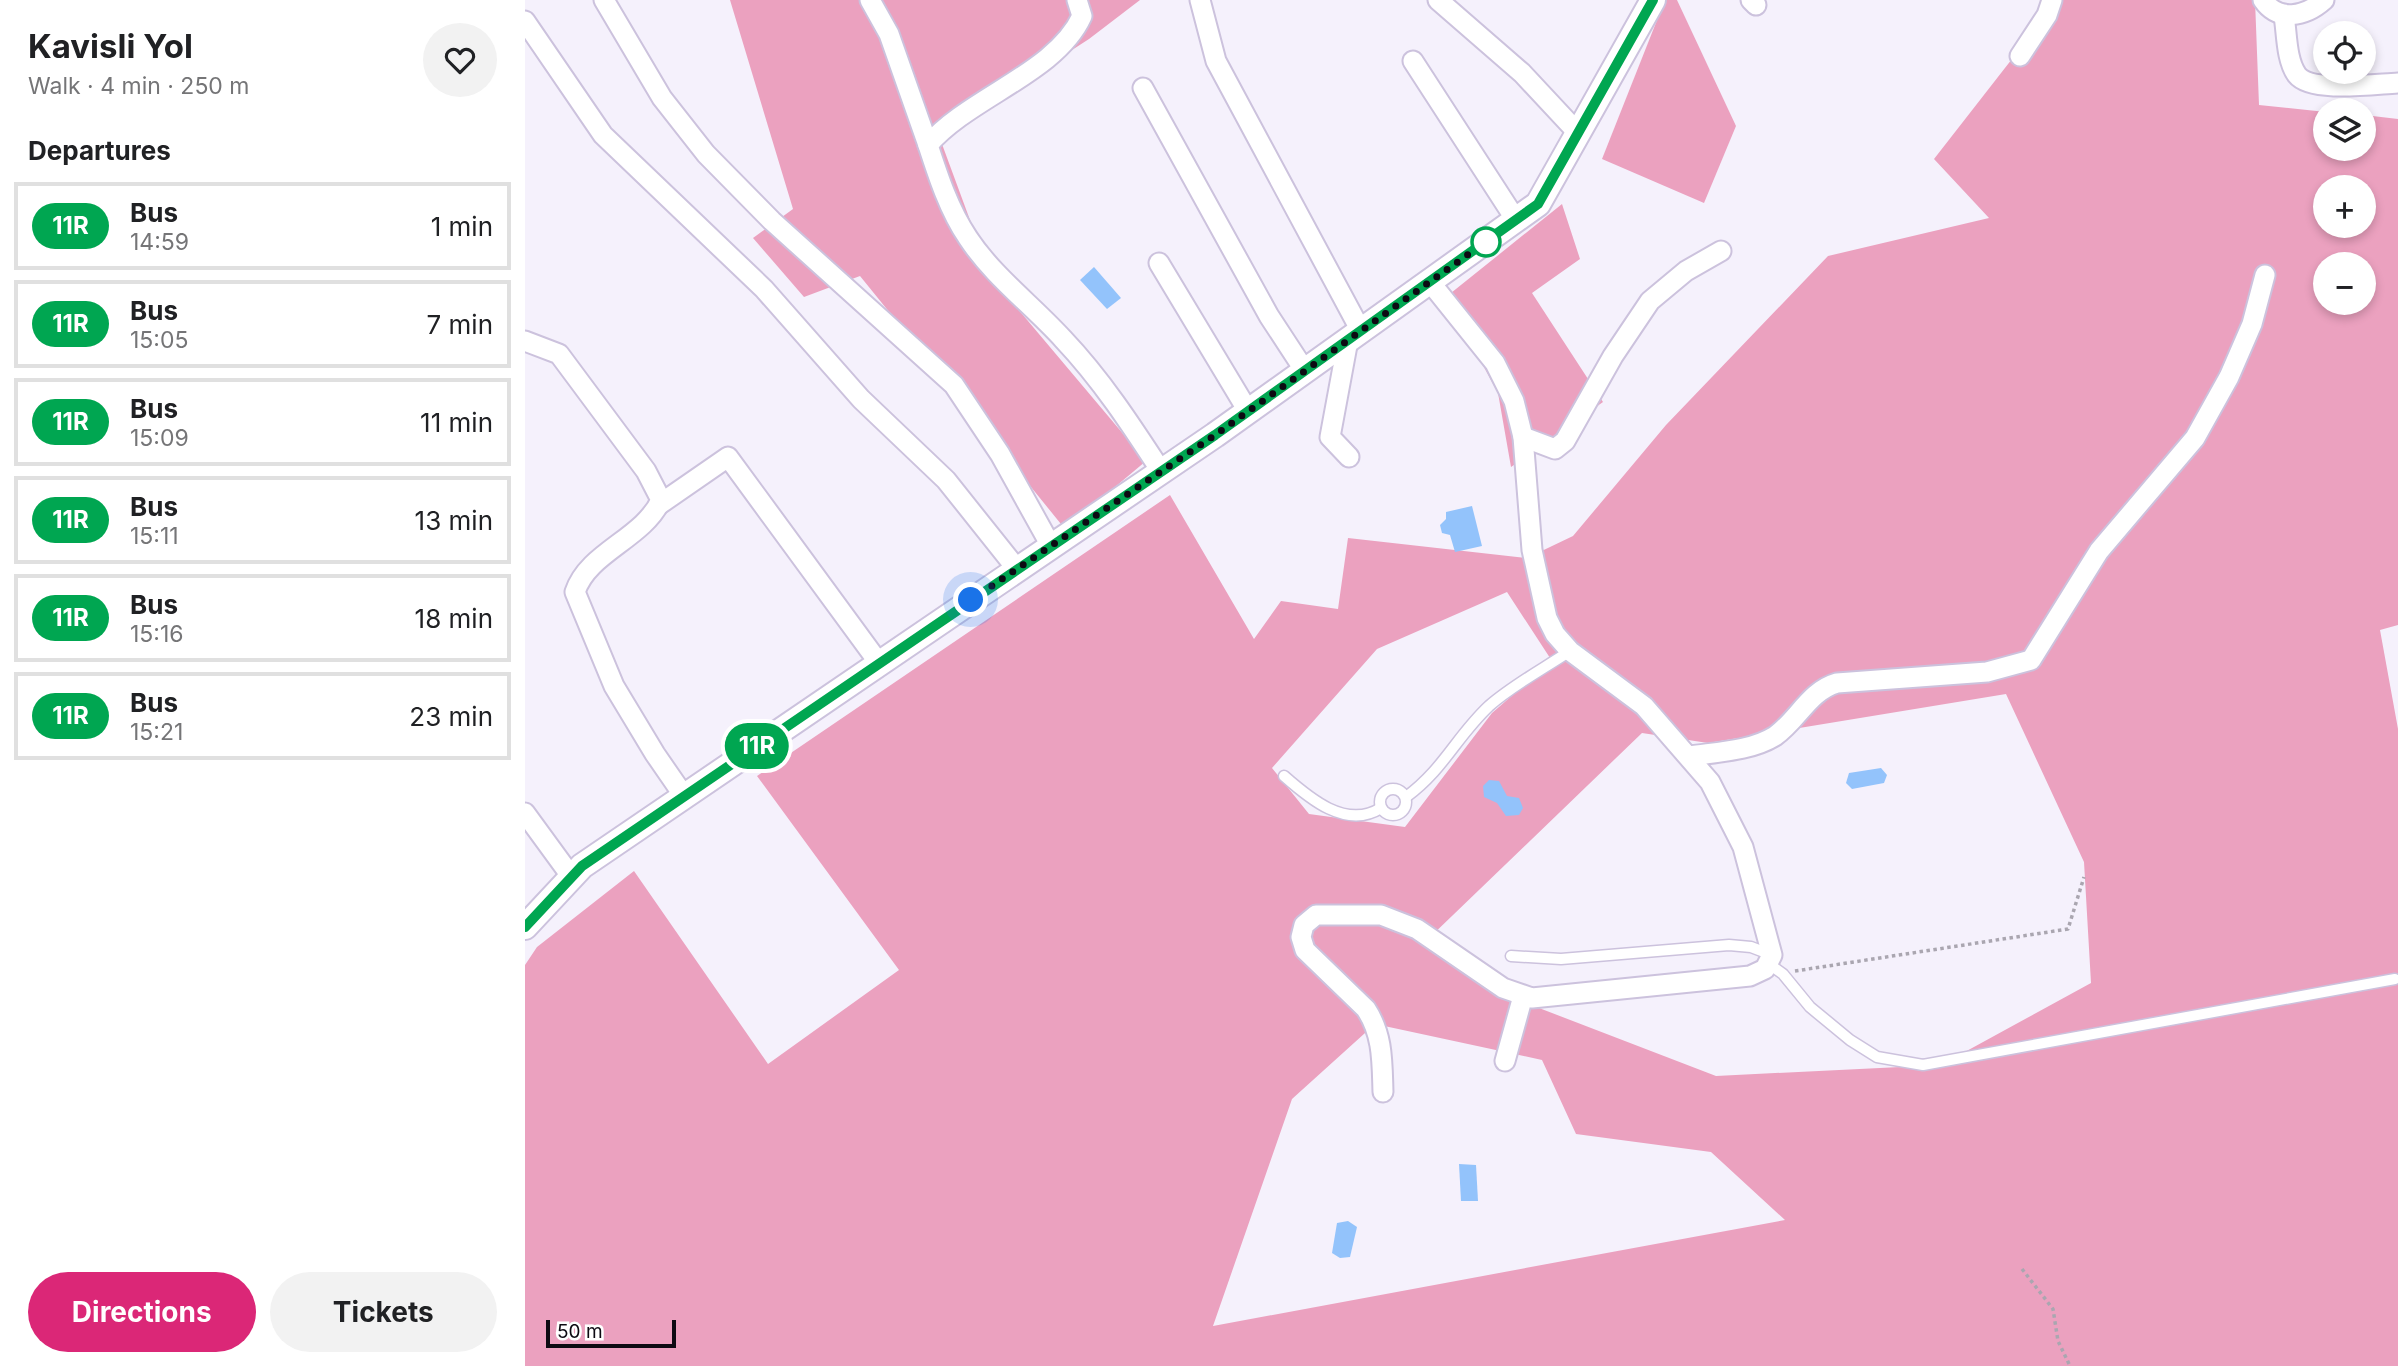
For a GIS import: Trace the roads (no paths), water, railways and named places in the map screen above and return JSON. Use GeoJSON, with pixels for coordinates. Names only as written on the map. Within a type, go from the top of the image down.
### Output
{"type":"FeatureCollection","features":[{"type":"Feature","properties":{"kind":"street"},"geometry":{"type":"LineString","coordinates":[[604,0],[661,98],[706,154],[772,221],[954,385],[1000,454],[1051,546]]}},
{"type":"Feature","properties":{"kind":"street"},"geometry":{"type":"LineString","coordinates":[[870,0],[889,34],[940,183],[967,237],[1017,294],[1064,340],[1120,408],[1161,471]]}},
{"type":"Feature","properties":{"kind":"street"},"geometry":{"type":"LineString","coordinates":[[928,145],[945,125],[1042,61],[1075,31],[1082,16],[1077,0]]}},
{"type":"Feature","properties":{"kind":"street"},"geometry":{"type":"LineString","coordinates":[[1200,0],[1216,61],[1354,336],[1329,437],[1349,457]]}},
{"type":"Feature","properties":{"kind":"street"},"geometry":{"type":"LineString","coordinates":[[1438,0],[1522,73],[1578,134]]}},
{"type":"Feature","properties":{"kind":"street"},"geometry":{"type":"LineString","coordinates":[[525,927],[571,876],[1248,411],[1538,204],[1653,0]]}},
{"type":"Feature","properties":{"kind":"street"},"geometry":{"type":"LineString","coordinates":[[2020,56],[2047,15],[2052,0]]}},
{"type":"Feature","properties":{"kind":"street"},"geometry":{"type":"LineString","coordinates":[[2263,0],[2270,10],[2284,16],[2306,11],[2324,0]]}},
{"type":"Feature","properties":{"kind":"street"},"geometry":{"type":"LineString","coordinates":[[2284,16],[2291,62],[2298,76],[2313,85],[2398,83]]}},
{"type":"Feature","properties":{"kind":"street"},"geometry":{"type":"LineString","coordinates":[[525,21],[603,135],[764,289],[861,399],[946,480],[1017,569]]}},
{"type":"Feature","properties":{"kind":"street"},"geometry":{"type":"LineString","coordinates":[[1413,61],[1516,220]]}},
{"type":"Feature","properties":{"kind":"street"},"geometry":{"type":"LineString","coordinates":[[1143,88],[1269,316],[1305,371]]}},
{"type":"Feature","properties":{"kind":"street"},"geometry":{"type":"LineString","coordinates":[[1523,437],[1555,449],[1565,441],[1613,356],[1650,301],[1686,271],[1721,251]]}},
{"type":"Feature","properties":{"kind":"street"},"geometry":{"type":"LineString","coordinates":[[1159,262],[1248,411]]}},
{"type":"Feature","properties":{"kind":"street"},"geometry":{"type":"LineString","coordinates":[[1690,756],[1763,742],[1783,730],[1826,686],[1987,672],[2031,660],[2099,551],[2195,438],[2243,345],[2265,275]]}},
{"type":"Feature","properties":{"kind":"street"},"geometry":{"type":"LineString","coordinates":[[1383,1091],[1381,1046],[1373,1020],[1305,950],[1301,931],[1308,919],[1327,914],[1381,915],[1417,929],[1473,970],[1523,996],[1545,999],[1750,976],[1775,964],[1743,848],[1722,802],[1690,756],[1644,706],[1570,651],[1555,634],[1547,618],[1532,550],[1523,437],[1514,401],[1495,363],[1430,282]]}},
{"type":"Feature","properties":{"kind":"street"},"geometry":{"type":"LineString","coordinates":[[525,341],[559,354],[646,471],[660,503]]}},
{"type":"Feature","properties":{"kind":"street"},"geometry":{"type":"LineString","coordinates":[[684,796],[614,686],[575,592],[580,577],[647,519],[660,503],[728,457],[879,663]]}},
{"type":"Feature","properties":{"kind":"street"},"geometry":{"type":"LineString","coordinates":[[525,813],[571,876]]}},
{"type":"Feature","properties":{"kind":"street"},"geometry":{"type":"LineString","coordinates":[[1505,1060],[1523,996]]}},
{"type":"Feature","properties":{"kind":"lane"},"geometry":{"type":"LineString","coordinates":[[1406,797],[1434,775],[1462,736],[1490,706],[1570,651]]}},
{"type":"Feature","properties":{"kind":"lane"},"geometry":{"type":"LineString","coordinates":[[1284,776],[1312,800],[1337,812],[1364,813],[1381,808]]}},
{"type":"Feature","properties":{"kind":"lane"},"geometry":{"type":"LineString","coordinates":[[1388,790],[1398,790],[1406,797],[1406,807],[1399,814],[1389,815],[1381,808],[1380,798],[1388,790]]}},
{"type":"Feature","properties":{"kind":"lane"},"geometry":{"type":"LineString","coordinates":[[1511,956],[1562,959],[1729,945],[1751,947],[1775,964],[1809,1007],[1850,1040],[1877,1057],[1923,1065],[2395,979]]}},
{"type":"Feature","properties":{"kind":"water"},"geometry":{"type":"Polygon","coordinates":[[[1094,267],[1121,298],[1107,309],[1080,280],[1094,267]]]}},
{"type":"Feature","properties":{"kind":"water"},"geometry":{"type":"Polygon","coordinates":[[[1472,506],[1482,546],[1455,552],[1450,535],[1442,533],[1440,525],[1446,519],[1446,512],[1472,506]]]}},
{"type":"Feature","properties":{"kind":"water"},"geometry":{"type":"Polygon","coordinates":[[[1881,768],[1887,775],[1884,783],[1852,789],[1846,783],[1849,773],[1881,768]]]}},
{"type":"Feature","properties":{"kind":"water"},"geometry":{"type":"Polygon","coordinates":[[[1489,780],[1499,781],[1507,796],[1519,798],[1523,808],[1519,815],[1506,816],[1497,803],[1484,797],[1483,786],[1489,780]]]}},
{"type":"Feature","properties":{"kind":"water"},"geometry":{"type":"Polygon","coordinates":[[[1459,1164],[1476,1165],[1478,1201],[1461,1201],[1459,1164]]]}},
{"type":"Feature","properties":{"kind":"water"},"geometry":{"type":"Polygon","coordinates":[[[1348,1221],[1357,1227],[1350,1257],[1340,1258],[1332,1253],[1337,1223],[1348,1221]]]}}]}
